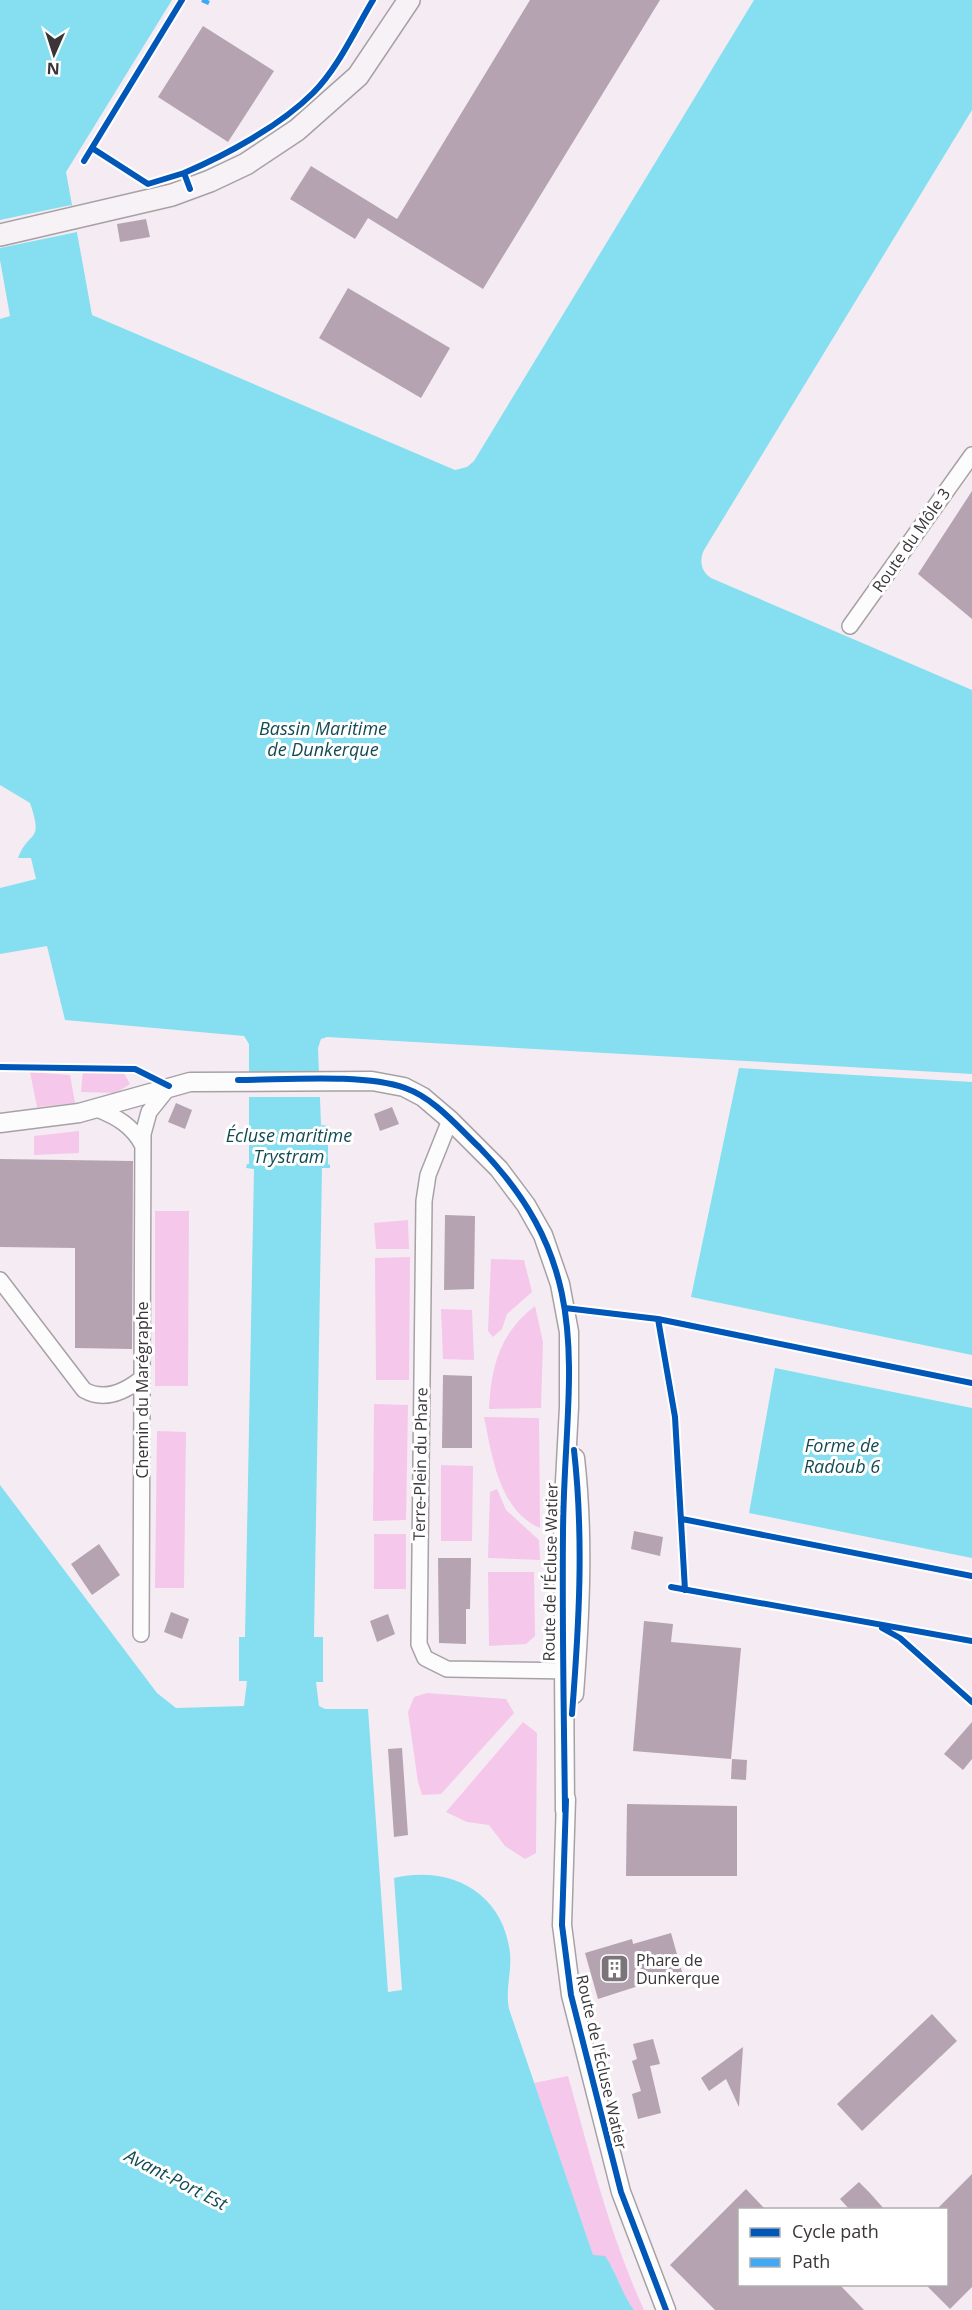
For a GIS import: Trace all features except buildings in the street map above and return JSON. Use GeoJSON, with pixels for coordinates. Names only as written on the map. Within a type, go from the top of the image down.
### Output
{"type":"FeatureCollection","features":[{"type":"Feature","properties":{"kind":"main road"},"geometry":{"type":"LineString","coordinates":[[0,235],[172,195],[246,164],[285,139],[358,76],[409,0]]}},
{"type":"Feature","properties":{"kind":"street","name":"Route du Môle 3"},"geometry":{"type":"LineString","coordinates":[[850,626],[972,455]]}},
{"type":"Feature","properties":{"kind":"street","name":"Route de l'Écluse Watier"},"geometry":{"type":"LineString","coordinates":[[0,1123],[43,1120],[97,1109],[169,1086],[203,1080],[372,1081],[404,1087],[423,1097],[450,1120],[509,1182],[543,1235],[558,1278],[567,1320],[569,1407],[580,1518],[580,1612],[569,1671],[562,1925],[571,1995],[621,2192],[666,2310]]}},
{"type":"Feature","properties":{"kind":"street","name":"Chemin du Marégraphe"},"geometry":{"type":"LineString","coordinates":[[141,1634],[142,1146],[149,1113],[169,1086]]}},
{"type":"Feature","properties":{"kind":"street"},"geometry":{"type":"LineString","coordinates":[[97,1109],[116,1117],[130,1128],[142,1146]]}},
{"type":"Feature","properties":{"kind":"street","name":"Terre-Plein du Phare"},"geometry":{"type":"LineString","coordinates":[[450,1120],[428,1175],[423,1201],[419,1644],[425,1658],[447,1669],[569,1671]]}},
{"type":"Feature","properties":{"kind":"street"},"geometry":{"type":"LineString","coordinates":[[0,1280],[84,1390],[102,1395],[118,1393],[142,1378]]}},
{"type":"Feature","properties":{"kind":"shaded area"},"geometry":{"type":"Polygon","coordinates":[[[83,1071],[124,1073],[130,1084],[116,1093],[81,1092],[83,1071]]]}},
{"type":"Feature","properties":{"kind":"shaded area"},"geometry":{"type":"Polygon","coordinates":[[[30,1072],[70,1075],[75,1103],[37,1107],[30,1072]]]}},
{"type":"Feature","properties":{"kind":"shaded area"},"geometry":{"type":"Polygon","coordinates":[[[79,1131],[79,1153],[34,1155],[34,1136],[79,1131]]]}},
{"type":"Feature","properties":{"kind":"shaded area"},"geometry":{"type":"Polygon","coordinates":[[[155,1211],[189,1211],[188,1386],[155,1386],[155,1211]]]}},
{"type":"Feature","properties":{"kind":"shaded area"},"geometry":{"type":"Polygon","coordinates":[[[408,1220],[409,1249],[376,1249],[374,1223],[408,1220]]]}},
{"type":"Feature","properties":{"kind":"shaded area"},"geometry":{"type":"Polygon","coordinates":[[[410,1257],[409,1380],[376,1380],[375,1258],[410,1257]]]}},
{"type":"Feature","properties":{"kind":"shaded area"},"geometry":{"type":"Polygon","coordinates":[[[491,1259],[524,1260],[532,1292],[507,1314],[502,1329],[493,1337],[488,1331],[491,1259]]]}},
{"type":"Feature","properties":{"kind":"shaded area"},"geometry":{"type":"Polygon","coordinates":[[[535,1306],[543,1342],[541,1408],[489,1409],[492,1379],[500,1352],[513,1327],[535,1306]]]}},
{"type":"Feature","properties":{"kind":"shaded area"},"geometry":{"type":"Polygon","coordinates":[[[441,1309],[472,1310],[474,1360],[443,1359],[441,1309]]]}},
{"type":"Feature","properties":{"kind":"shaded area"},"geometry":{"type":"Polygon","coordinates":[[[374,1404],[408,1405],[406,1520],[373,1521],[374,1404]]]}},
{"type":"Feature","properties":{"kind":"shaded area"},"geometry":{"type":"Polygon","coordinates":[[[484,1417],[539,1418],[540,1528],[526,1520],[506,1495],[494,1464],[484,1417]]]}},
{"type":"Feature","properties":{"kind":"shaded area"},"geometry":{"type":"Polygon","coordinates":[[[157,1431],[186,1432],[184,1588],[155,1588],[157,1431]]]}},
{"type":"Feature","properties":{"kind":"shaded area"},"geometry":{"type":"Polygon","coordinates":[[[441,1465],[473,1466],[472,1541],[441,1541],[441,1465]]]}},
{"type":"Feature","properties":{"kind":"shaded area"},"geometry":{"type":"Polygon","coordinates":[[[497,1489],[506,1510],[539,1540],[540,1560],[488,1558],[490,1492],[497,1489]]]}},
{"type":"Feature","properties":{"kind":"shaded area"},"geometry":{"type":"Polygon","coordinates":[[[374,1534],[406,1534],[406,1589],[374,1589],[374,1534]]]}},
{"type":"Feature","properties":{"kind":"shaded area"},"geometry":{"type":"Polygon","coordinates":[[[488,1572],[534,1572],[535,1636],[526,1644],[489,1646],[488,1572]]]}},
{"type":"Feature","properties":{"kind":"shaded area"},"geometry":{"type":"Polygon","coordinates":[[[427,1693],[506,1699],[514,1713],[441,1794],[422,1795],[408,1712],[414,1697],[427,1693]]]}},
{"type":"Feature","properties":{"kind":"shaded area"},"geometry":{"type":"Polygon","coordinates":[[[523,1722],[537,1733],[536,1853],[525,1859],[505,1846],[489,1825],[467,1822],[446,1812],[523,1722]]]}},
{"type":"Feature","properties":{"kind":"shaded area"},"geometry":{"type":"Polygon","coordinates":[[[568,2076],[611,2224],[644,2310],[634,2310],[623,2295],[612,2267],[593,2256],[534,2083],[568,2076]]]}},
{"type":"Feature","properties":{"kind":"water","name":"Bassin Maritime de Dunkerque"},"geometry":{"type":"Polygon","coordinates":[[[0,0],[172,0],[66,172],[92,315],[455,470],[467,467],[474,461],[754,0],[972,0],[972,110],[704,550],[701,562],[703,569],[711,578],[972,690],[972,1074],[327,1037],[321,1039],[318,1048],[321,1125],[328,1126],[328,1164],[330,1168],[322,1168],[314,1637],[323,1637],[323,1682],[316,1682],[319,1706],[325,1709],[368,1709],[388,1992],[402,1990],[394,1878],[415,1875],[453,1880],[470,1888],[485,1899],[497,1914],[505,1932],[510,1953],[509,2009],[593,2255],[605,2256],[634,2310],[0,2310],[0,1485],[157,1693],[176,1708],[244,1706],[247,1681],[239,1681],[239,1637],[245,1637],[254,1169],[246,1168],[249,1164],[249,1044],[244,1036],[65,1020],[47,946],[0,954],[0,888],[36,879],[31,858],[18,858],[33,835],[36,825],[30,803],[0,785],[0,319],[10,316],[0,260],[0,0]]]}},
{"type":"Feature","properties":{"kind":"water"},"geometry":{"type":"Polygon","coordinates":[[[739,1068],[972,1082],[972,1355],[691,1297],[739,1068]]]}},
{"type":"Feature","properties":{"kind":"water","name":"Forme de Radoub 6"},"geometry":{"type":"Polygon","coordinates":[[[775,1368],[972,1408],[972,1558],[749,1513],[775,1368]]]}},
{"type":"Feature","properties":{"kind":"pier"},"geometry":{"type":"Polygon","coordinates":[[[71,205],[77,232],[0,248],[0,220],[71,205]]]}},
{"type":"Feature","properties":{"kind":"pier"},"geometry":{"type":"Polygon","coordinates":[[[320,1073],[320,1097],[249,1097],[249,1074],[320,1073]]]}},
{"type":"Feature","properties":{"kind":"marked path"},"geometry":{"type":"LineString","coordinates":[[202,0],[209,3]]}},
{"type":"Feature","properties":{"kind":"cycle path"},"geometry":{"type":"LineString","coordinates":[[84,161],[182,0]]}},
{"type":"Feature","properties":{"kind":"cycle path"},"geometry":{"type":"LineString","coordinates":[[184,173],[252,139],[300,105],[330,72],[373,0]]}},
{"type":"Feature","properties":{"kind":"cycle path"},"geometry":{"type":"LineString","coordinates":[[92,148],[148,184],[184,173],[190,189]]}},
{"type":"Feature","properties":{"kind":"cycle path"},"geometry":{"type":"LineString","coordinates":[[0,1067],[135,1069],[169,1086]]}},
{"type":"Feature","properties":{"kind":"cycle path"},"geometry":{"type":"LineString","coordinates":[[238,1080],[323,1078],[368,1080],[405,1088],[426,1098],[445,1113],[479,1147],[518,1193],[544,1238],[559,1283],[567,1329],[569,1376],[563,1533],[565,1811]]}},
{"type":"Feature","properties":{"kind":"cycle path"},"geometry":{"type":"LineString","coordinates":[[565,1308],[658,1319],[972,1383]]}},
{"type":"Feature","properties":{"kind":"cycle path"},"geometry":{"type":"LineString","coordinates":[[658,1319],[675,1417],[685,1590]]}},
{"type":"Feature","properties":{"kind":"cycle path"},"geometry":{"type":"LineString","coordinates":[[572,1714],[580,1549],[574,1450]]}},
{"type":"Feature","properties":{"kind":"cycle path"},"geometry":{"type":"LineString","coordinates":[[682,1519],[972,1576]]}},
{"type":"Feature","properties":{"kind":"cycle path"},"geometry":{"type":"LineString","coordinates":[[671,1587],[972,1641]]}},
{"type":"Feature","properties":{"kind":"cycle path"},"geometry":{"type":"LineString","coordinates":[[882,1628],[900,1638],[972,1702]]}},
{"type":"Feature","properties":{"kind":"cycle path"},"geometry":{"type":"LineString","coordinates":[[566,1800],[562,1925],[571,1995],[621,2192],[666,2310]]}},
{"type":"Feature","properties":{"kind":"place","name":"Phare de Dunkerque"},"geometry":{"type":"Point","coordinates":[615,1969]}},
{"type":"Feature","properties":{"kind":"water label","name":"Écluse maritime Trystram"},"geometry":{"type":"Point","coordinates":[289,1146]}},
{"type":"Feature","properties":{"kind":"water label","name":"Avant-Port Est"},"geometry":{"type":"Point","coordinates":[176,2180]}}]}
